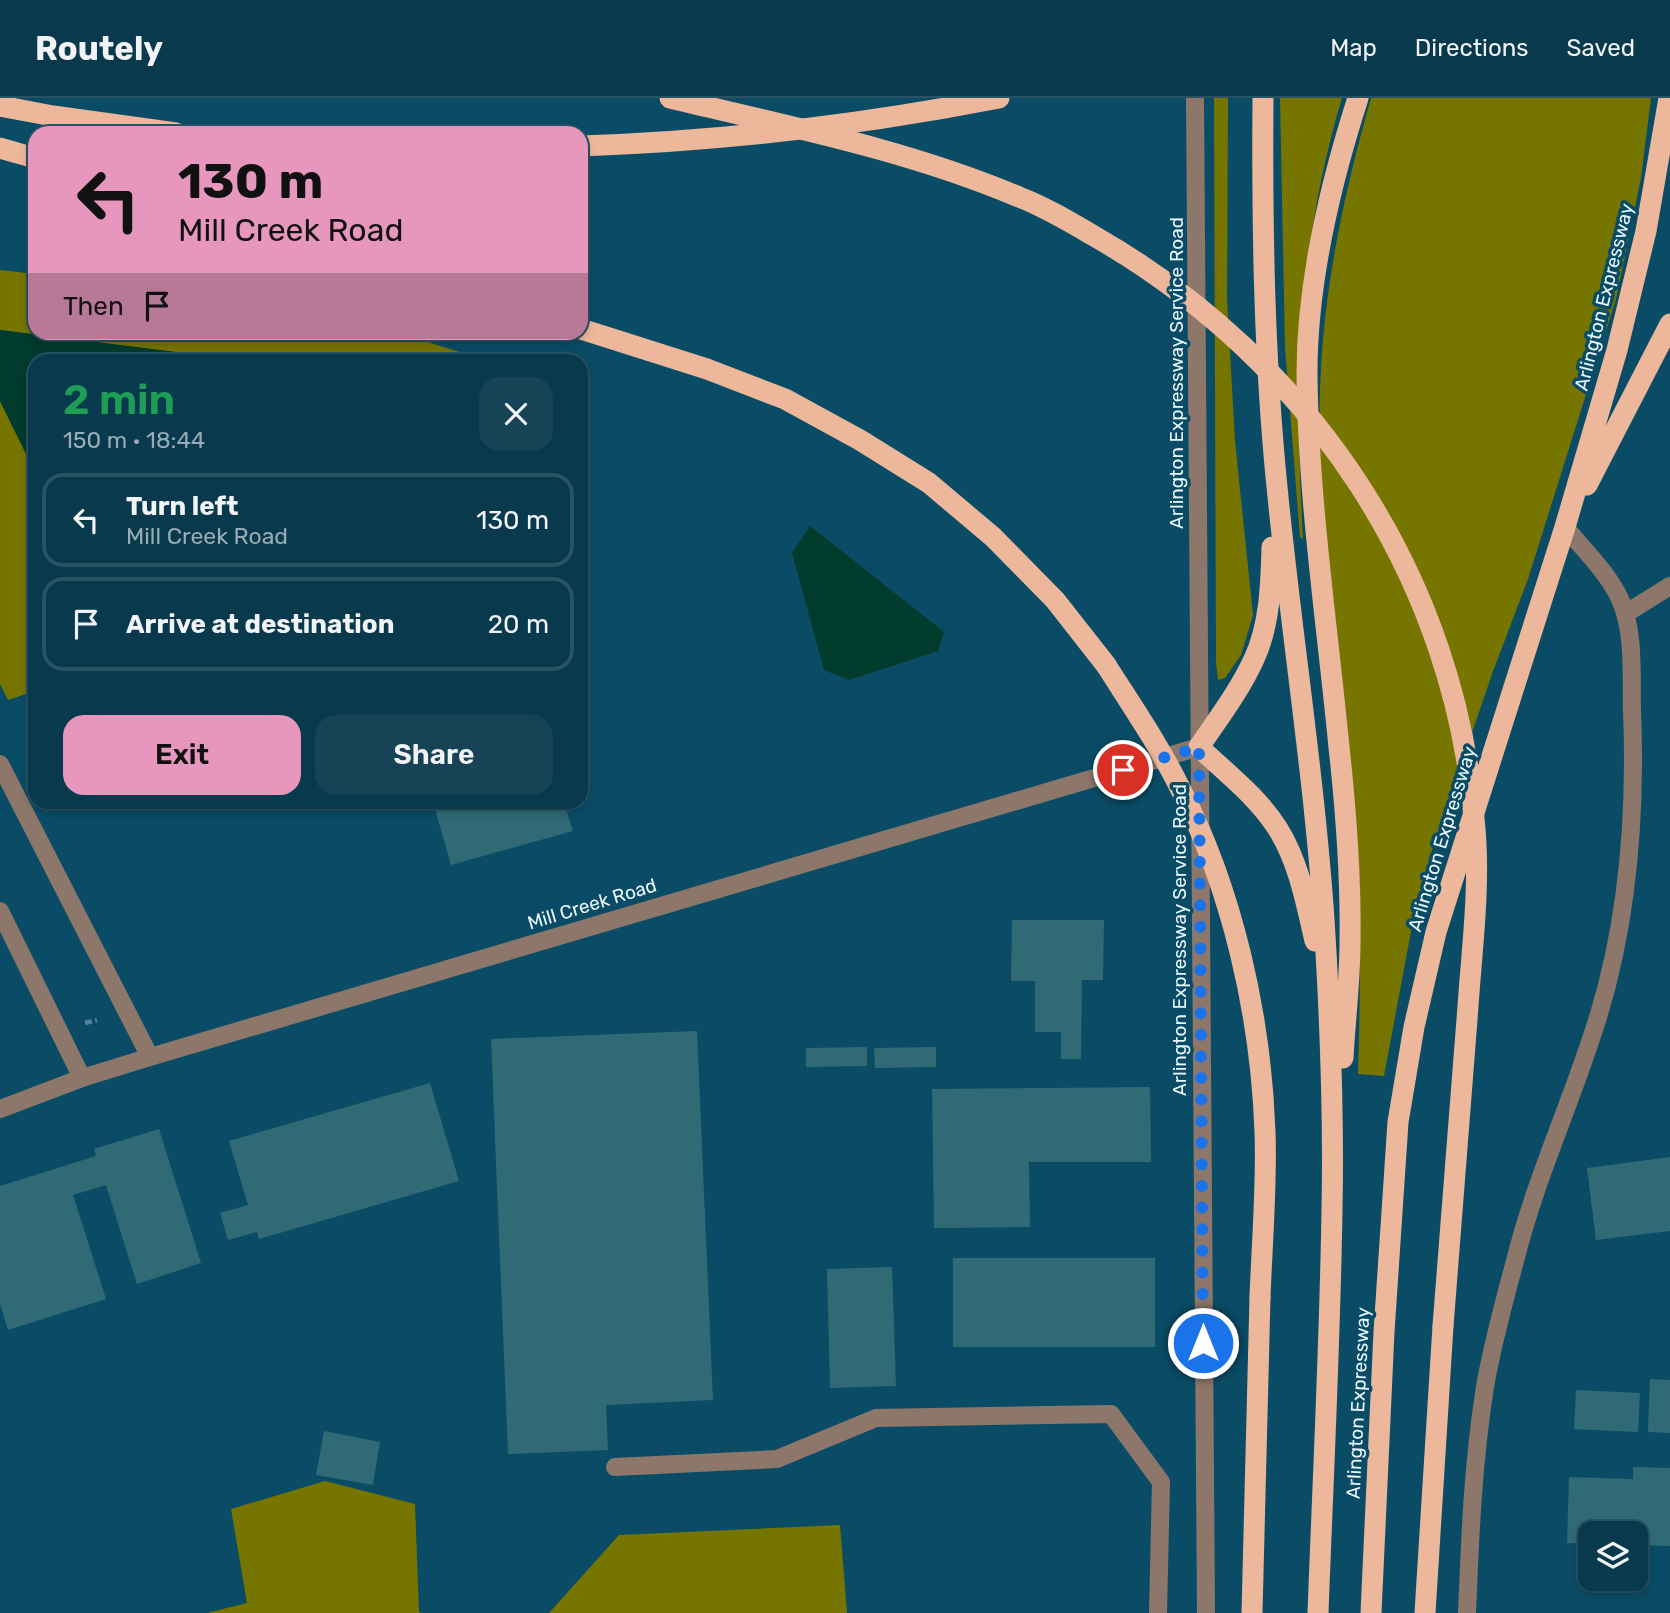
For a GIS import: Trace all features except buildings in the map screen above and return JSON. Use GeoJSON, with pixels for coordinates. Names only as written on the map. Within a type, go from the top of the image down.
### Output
{"type":"FeatureCollection","features":[{"type":"Feature","properties":{"kind":"highway"},"geometry":{"type":"LineString","coordinates":[[670,98],[828,136],[970,177],[1024,199],[1137,261],[1182,293],[1256,357],[1293,397],[1329,440],[1402,557],[1431,625],[1462,734],[1476,832],[1475,909],[1443,1326],[1425,1613]]}},
{"type":"Feature","properties":{"kind":"highway"},"geometry":{"type":"LineString","coordinates":[[588,146],[765,132],[916,114],[999,98]]}},
{"type":"Feature","properties":{"kind":"highway","name":"Arlington Expressway"},"geometry":{"type":"LineString","coordinates":[[1263,98],[1263,255],[1272,425],[1286,575],[1314,803],[1330,1032],[1332,1207],[1318,1613]]}},
{"type":"Feature","properties":{"kind":"highway"},"geometry":{"type":"LineString","coordinates":[[1332,1207],[1350,944],[1349,887],[1340,749],[1314,502],[1307,372],[1311,313],[1320,256],[1341,152],[1358,98]]}},
{"type":"Feature","properties":{"kind":"highway","name":"Arlington Expressway"},"geometry":{"type":"LineString","coordinates":[[1371,1613],[1384,1332],[1398,1122],[1414,1027],[1436,932],[1565,527],[1617,350],[1646,231],[1669,98]]}},
{"type":"Feature","properties":{"kind":"highway"},"geometry":{"type":"LineString","coordinates":[[0,106],[125,126]]}},
{"type":"Feature","properties":{"kind":"highway"},"geometry":{"type":"LineString","coordinates":[[0,148],[28,156]]}},
{"type":"Feature","properties":{"kind":"highway"},"geometry":{"type":"LineString","coordinates":[[1565,527],[1670,324]]}},
{"type":"Feature","properties":{"kind":"highway"},"geometry":{"type":"LineString","coordinates":[[588,330],[707,369],[785,399],[860,440],[929,484],[993,537],[1055,600],[1106,666],[1156,743],[1182,790],[1225,901],[1249,990],[1261,1074],[1265,1133],[1252,1613]]}},
{"type":"Feature","properties":{"kind":"highway"},"geometry":{"type":"LineString","coordinates":[[1272,425],[1272,572],[1261,642],[1247,674],[1199,747],[1263,809],[1277,826],[1291,854],[1303,888],[1330,1032]]}},
{"type":"Feature","properties":{"kind":"street","name":"Arlington Expressway Service Road"},"geometry":{"type":"LineString","coordinates":[[1195,98],[1206,1613]]}},
{"type":"Feature","properties":{"kind":"street"},"geometry":{"type":"LineString","coordinates":[[1467,1613],[1475,1464],[1485,1385],[1515,1258],[1599,1012],[1619,923],[1632,813],[1633,732],[1630,650],[1625,614],[1611,583],[1565,527]]}},
{"type":"Feature","properties":{"kind":"street"},"geometry":{"type":"LineString","coordinates":[[1625,614],[1670,586]]}},
{"type":"Feature","properties":{"kind":"street","name":"Mill Creek Road"},"geometry":{"type":"LineString","coordinates":[[0,1109],[82,1078],[150,1057],[1199,747]]}},
{"type":"Feature","properties":{"kind":"street"},"geometry":{"type":"LineString","coordinates":[[0,764],[150,1057]]}},
{"type":"Feature","properties":{"kind":"street"},"geometry":{"type":"LineString","coordinates":[[0,911],[82,1078]]}},
{"type":"Feature","properties":{"kind":"street"},"geometry":{"type":"LineString","coordinates":[[615,1467],[777,1459],[876,1418],[1111,1414],[1161,1482],[1158,1613]]}},
{"type":"Feature","properties":{"kind":"path"},"geometry":{"type":"LineString","coordinates":[[85,1023],[97,1020]]}},
{"type":"Feature","properties":{"kind":"shaded area"},"geometry":{"type":"Polygon","coordinates":[[[1214,98],[1228,98],[1227,299],[1235,441],[1253,615],[1241,655],[1225,678],[1218,680],[1216,662],[1214,98]]]}},
{"type":"Feature","properties":{"kind":"shaded area"},"geometry":{"type":"Polygon","coordinates":[[[1280,98],[1342,98],[1316,207],[1303,317],[1299,427],[1303,539],[1300,537],[1285,348],[1280,98]]]}},
{"type":"Feature","properties":{"kind":"shaded area"},"geometry":{"type":"Polygon","coordinates":[[[1371,98],[1651,98],[1641,178],[1616,299],[1528,579],[1492,674],[1432,850],[1413,921],[1384,1076],[1358,1074],[1360,979],[1357,884],[1326,552],[1320,442],[1321,368],[1332,265],[1353,165],[1371,98]]]}},
{"type":"Feature","properties":{"kind":"shaded area"},"geometry":{"type":"Polygon","coordinates":[[[0,270],[28,273],[28,334],[0,330],[0,270]]]}},
{"type":"Feature","properties":{"kind":"shaded area"},"geometry":{"type":"Polygon","coordinates":[[[0,330],[28,334],[28,340],[80,340],[191,354],[28,354],[28,458],[0,401],[0,330]]]}},
{"type":"Feature","properties":{"kind":"shaded area"},"geometry":{"type":"Polygon","coordinates":[[[80,340],[421,340],[466,354],[191,354],[80,340]]]}},
{"type":"Feature","properties":{"kind":"shaded area"},"geometry":{"type":"Polygon","coordinates":[[[0,401],[28,458],[28,693],[8,700],[0,684],[0,401]]]}},
{"type":"Feature","properties":{"kind":"shaded area"},"geometry":{"type":"Polygon","coordinates":[[[810,526],[944,632],[938,651],[849,680],[824,670],[792,553],[810,526]]]}},
{"type":"Feature","properties":{"kind":"shaded area"},"geometry":{"type":"Polygon","coordinates":[[[325,1481],[415,1504],[419,1612],[422,1613],[207,1613],[247,1603],[231,1509],[325,1481]]]}},
{"type":"Feature","properties":{"kind":"shaded area"},"geometry":{"type":"Polygon","coordinates":[[[840,1525],[847,1613],[549,1613],[619,1535],[840,1525]]]}},
{"type":"Feature","properties":{"kind":"route"},"geometry":{"type":"LineString","coordinates":[[1123,770],[1199,747],[1203,1343]]}}]}
